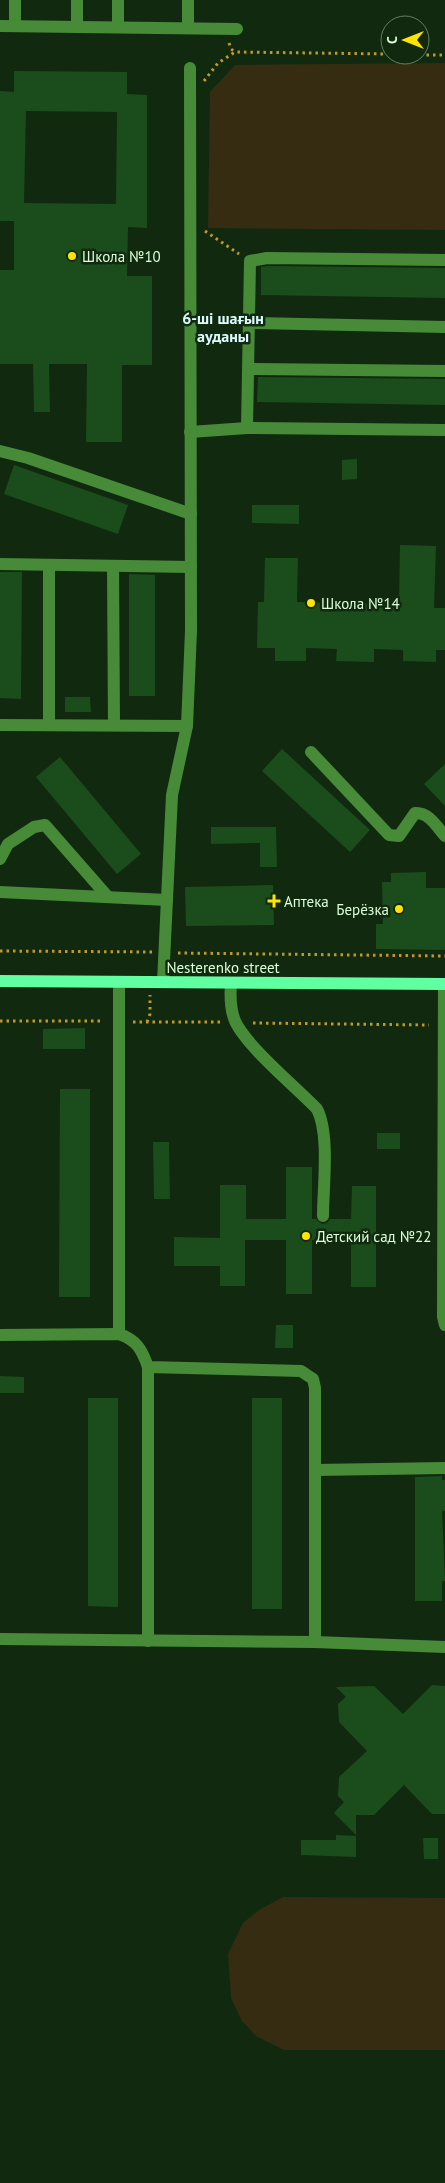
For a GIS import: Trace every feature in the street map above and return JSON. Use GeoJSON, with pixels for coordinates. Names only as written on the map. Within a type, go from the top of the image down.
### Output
{"type":"FeatureCollection","features":[{"type":"Feature","properties":{"kind":"main road","name":"Nesterenko street"},"geometry":{"type":"LineString","coordinates":[[0,981],[444,984]]}},
{"type":"Feature","properties":{"kind":"street"},"geometry":{"type":"LineString","coordinates":[[15,0],[15,26]]}},
{"type":"Feature","properties":{"kind":"street"},"geometry":{"type":"LineString","coordinates":[[77,0],[77,27]]}},
{"type":"Feature","properties":{"kind":"street"},"geometry":{"type":"LineString","coordinates":[[118,0],[118,27]]}},
{"type":"Feature","properties":{"kind":"street"},"geometry":{"type":"LineString","coordinates":[[188,0],[188,28]]}},
{"type":"Feature","properties":{"kind":"street"},"geometry":{"type":"LineString","coordinates":[[0,26],[237,29]]}},
{"type":"Feature","properties":{"kind":"street"},"geometry":{"type":"LineString","coordinates":[[163,982],[172,795],[187,726],[191,631],[190,68]]}},
{"type":"Feature","properties":{"kind":"street"},"geometry":{"type":"LineString","coordinates":[[248,428],[250,262],[267,258],[445,260]]}},
{"type":"Feature","properties":{"kind":"street"},"geometry":{"type":"LineString","coordinates":[[249,323],[445,327]]}},
{"type":"Feature","properties":{"kind":"street"},"geometry":{"type":"LineString","coordinates":[[249,369],[445,371]]}},
{"type":"Feature","properties":{"kind":"street"},"geometry":{"type":"LineString","coordinates":[[190,432],[248,428],[445,430]]}},
{"type":"Feature","properties":{"kind":"street"},"geometry":{"type":"LineString","coordinates":[[0,451],[28,458],[191,514]]}},
{"type":"Feature","properties":{"kind":"street"},"geometry":{"type":"LineString","coordinates":[[0,564],[191,567]]}},
{"type":"Feature","properties":{"kind":"street"},"geometry":{"type":"LineString","coordinates":[[48,725],[49,565]]}},
{"type":"Feature","properties":{"kind":"street"},"geometry":{"type":"LineString","coordinates":[[113,566],[114,725]]}},
{"type":"Feature","properties":{"kind":"street"},"geometry":{"type":"LineString","coordinates":[[0,725],[187,726]]}},
{"type":"Feature","properties":{"kind":"street"},"geometry":{"type":"LineString","coordinates":[[311,752],[389,835],[398,836],[416,814],[422,813],[445,836]]}},
{"type":"Feature","properties":{"kind":"street"},"geometry":{"type":"LineString","coordinates":[[0,859],[4,840],[34,827],[44,825],[108,897]]}},
{"type":"Feature","properties":{"kind":"street"},"geometry":{"type":"LineString","coordinates":[[0,892],[167,900]]}},
{"type":"Feature","properties":{"kind":"street"},"geometry":{"type":"LineString","coordinates":[[119,982],[119,1334]]}},
{"type":"Feature","properties":{"kind":"street"},"geometry":{"type":"LineString","coordinates":[[231,983],[230,996],[236,1022],[248,1040],[317,1109],[322,1118],[324,1132],[323,1216]]}},
{"type":"Feature","properties":{"kind":"street"},"geometry":{"type":"LineString","coordinates":[[444,984],[443,1317],[445,1325]]}},
{"type":"Feature","properties":{"kind":"street"},"geometry":{"type":"LineString","coordinates":[[0,1335],[119,1334],[130,1338],[138,1346],[148,1367],[148,1641]]}},
{"type":"Feature","properties":{"kind":"street"},"geometry":{"type":"LineString","coordinates":[[148,1367],[300,1371],[308,1374],[313,1379],[315,1388],[315,1642]]}},
{"type":"Feature","properties":{"kind":"street"},"geometry":{"type":"LineString","coordinates":[[315,1470],[445,1468]]}},
{"type":"Feature","properties":{"kind":"street"},"geometry":{"type":"LineString","coordinates":[[0,1639],[315,1642],[445,1647]]}},
{"type":"Feature","properties":{"kind":"path"},"geometry":{"type":"LineString","coordinates":[[190,102],[218,63],[235,52],[380,54]]}},
{"type":"Feature","properties":{"kind":"path"},"geometry":{"type":"LineString","coordinates":[[430,55],[445,55]]}},
{"type":"Feature","properties":{"kind":"path"},"geometry":{"type":"LineString","coordinates":[[190,221],[250,262]]}},
{"type":"Feature","properties":{"kind":"path"},"geometry":{"type":"LineString","coordinates":[[0,950],[445,956]]}},
{"type":"Feature","properties":{"kind":"path"},"geometry":{"type":"LineString","coordinates":[[0,1021],[444,1025]]}},
{"type":"Feature","properties":{"kind":"shaded area"},"geometry":{"type":"Polygon","coordinates":[[[430,63],[445,63],[445,230],[208,228],[210,92],[235,65],[430,65],[430,63]]]}},
{"type":"Feature","properties":{"kind":"shaded area"},"geometry":{"type":"Polygon","coordinates":[[[283,1897],[445,1898],[445,2050],[284,2050],[256,2036],[242,2021],[231,1998],[228,1954],[243,1923],[259,1910],[283,1897]]]}},
{"type":"Feature","properties":{"kind":"building","name":"Школа №10"},"geometry":{"type":"Polygon","coordinates":[[[14,71],[127,72],[127,94],[147,95],[147,228],[128,227],[127,276],[152,276],[152,365],[122,365],[122,442],[86,442],[87,364],[49,364],[50,412],[34,412],[33,364],[0,364],[0,270],[14,270],[14,221],[0,221],[0,91],[14,92],[14,71]],[[26,111],[24,203],[116,204],[117,112],[26,111]]]}},
{"type":"Feature","properties":{"kind":"building"},"geometry":{"type":"Polygon","coordinates":[[[261,267],[445,268],[445,298],[261,295],[261,267]]]}},
{"type":"Feature","properties":{"kind":"building"},"geometry":{"type":"Polygon","coordinates":[[[258,377],[445,379],[445,405],[257,402],[258,377]]]}},
{"type":"Feature","properties":{"kind":"building"},"geometry":{"type":"Polygon","coordinates":[[[357,459],[357,479],[342,480],[342,460],[357,459]]]}},
{"type":"Feature","properties":{"kind":"building"},"geometry":{"type":"Polygon","coordinates":[[[14,465],[128,505],[118,534],[4,494],[14,465]]]}},
{"type":"Feature","properties":{"kind":"building"},"geometry":{"type":"Polygon","coordinates":[[[252,505],[299,505],[299,524],[252,523],[252,505]]]}},
{"type":"Feature","properties":{"kind":"building","name":"Школа №14"},"geometry":{"type":"Polygon","coordinates":[[[400,545],[436,546],[434,608],[445,608],[445,650],[436,650],[436,662],[403,661],[403,650],[374,649],[374,662],[336,661],[337,649],[306,648],[306,661],[275,661],[275,648],[257,648],[258,602],[264,602],[265,558],[298,558],[297,602],[399,604],[400,545]]]}},
{"type":"Feature","properties":{"kind":"building"},"geometry":{"type":"Polygon","coordinates":[[[0,572],[22,572],[21,699],[0,698],[0,572]]]}},
{"type":"Feature","properties":{"kind":"building"},"geometry":{"type":"Polygon","coordinates":[[[129,574],[155,575],[155,696],[129,696],[129,574]]]}},
{"type":"Feature","properties":{"kind":"building"},"geometry":{"type":"Polygon","coordinates":[[[65,697],[90,697],[91,712],[65,712],[65,697]]]}},
{"type":"Feature","properties":{"kind":"building"},"geometry":{"type":"Polygon","coordinates":[[[282,749],[370,830],[350,852],[262,771],[282,749]]]}},
{"type":"Feature","properties":{"kind":"building"},"geometry":{"type":"Polygon","coordinates":[[[60,757],[141,854],[117,874],[36,777],[60,757]]]}},
{"type":"Feature","properties":{"kind":"building"},"geometry":{"type":"Polygon","coordinates":[[[445,764],[445,806],[424,784],[445,764]]]}},
{"type":"Feature","properties":{"kind":"building"},"geometry":{"type":"Polygon","coordinates":[[[211,827],[276,827],[277,867],[260,867],[260,843],[211,844],[211,827]]]}},
{"type":"Feature","properties":{"kind":"building"},"geometry":{"type":"Polygon","coordinates":[[[426,872],[426,888],[445,888],[445,950],[376,949],[376,924],[383,924],[382,882],[391,882],[391,873],[426,872]]]}},
{"type":"Feature","properties":{"kind":"building"},"geometry":{"type":"Polygon","coordinates":[[[273,885],[274,925],[186,926],[185,887],[273,885]]]}},
{"type":"Feature","properties":{"kind":"building"},"geometry":{"type":"Polygon","coordinates":[[[85,1028],[85,1049],[43,1049],[43,1029],[85,1028]]]}},
{"type":"Feature","properties":{"kind":"building"},"geometry":{"type":"Polygon","coordinates":[[[60,1089],[90,1089],[90,1297],[59,1297],[60,1089]]]}},
{"type":"Feature","properties":{"kind":"building"},"geometry":{"type":"Polygon","coordinates":[[[377,1133],[400,1133],[400,1149],[377,1149],[377,1133]]]}},
{"type":"Feature","properties":{"kind":"building"},"geometry":{"type":"Polygon","coordinates":[[[153,1142],[169,1142],[170,1199],[154,1199],[153,1142]]]}},
{"type":"Feature","properties":{"kind":"building"},"geometry":{"type":"Polygon","coordinates":[[[286,1167],[312,1167],[312,1219],[316,1219],[322,1224],[327,1223],[330,1219],[351,1219],[352,1186],[376,1186],[376,1287],[351,1287],[351,1240],[312,1240],[312,1294],[286,1294],[286,1240],[245,1240],[245,1286],[220,1286],[220,1266],[174,1266],[174,1237],[220,1238],[220,1185],[246,1185],[246,1219],[286,1219],[286,1167]]]}},
{"type":"Feature","properties":{"kind":"building"},"geometry":{"type":"Polygon","coordinates":[[[276,1325],[293,1325],[293,1348],[275,1348],[276,1325]]]}},
{"type":"Feature","properties":{"kind":"building"},"geometry":{"type":"Polygon","coordinates":[[[0,1376],[24,1377],[24,1393],[0,1393],[0,1376]]]}},
{"type":"Feature","properties":{"kind":"building"},"geometry":{"type":"Polygon","coordinates":[[[88,1398],[118,1398],[118,1607],[88,1606],[88,1398]]]}},
{"type":"Feature","properties":{"kind":"building"},"geometry":{"type":"Polygon","coordinates":[[[252,1398],[282,1398],[282,1609],[252,1609],[252,1398]]]}},
{"type":"Feature","properties":{"kind":"building"},"geometry":{"type":"Polygon","coordinates":[[[442,1476],[442,1480],[445,1480],[445,1511],[442,1511],[445,1581],[442,1581],[442,1601],[415,1601],[415,1477],[442,1476]]]}},
{"type":"Feature","properties":{"kind":"building"},"geometry":{"type":"Polygon","coordinates":[[[432,1685],[445,1686],[445,1814],[432,1814],[404,1785],[374,1815],[356,1815],[356,1835],[334,1813],[344,1802],[338,1796],[339,1777],[367,1751],[339,1722],[338,1704],[346,1697],[336,1687],[374,1686],[403,1714],[432,1685]]]}},
{"type":"Feature","properties":{"kind":"building"},"geometry":{"type":"Polygon","coordinates":[[[336,1835],[356,1836],[356,1857],[301,1855],[301,1840],[336,1840],[336,1835]]]}},
{"type":"Feature","properties":{"kind":"building"},"geometry":{"type":"Polygon","coordinates":[[[423,1838],[438,1838],[438,1859],[424,1859],[423,1838]]]}},
{"type":"Feature","properties":{"kind":"place","name":"Школа №10"},"geometry":{"type":"Point","coordinates":[72,256]}},
{"type":"Feature","properties":{"kind":"place","name":"Школа №14"},"geometry":{"type":"Point","coordinates":[311,603]}},
{"type":"Feature","properties":{"kind":"place","name":"Аптека"},"geometry":{"type":"Point","coordinates":[274,901]}},
{"type":"Feature","properties":{"kind":"place","name":"Берёзка"},"geometry":{"type":"Point","coordinates":[399,909]}},
{"type":"Feature","properties":{"kind":"place","name":"Детский сад №22"},"geometry":{"type":"Point","coordinates":[306,1236]}},
{"type":"Feature","properties":{"kind":"district","name":"6-ші шағын ауданы"},"geometry":{"type":"Point","coordinates":[223,327]}}]}
